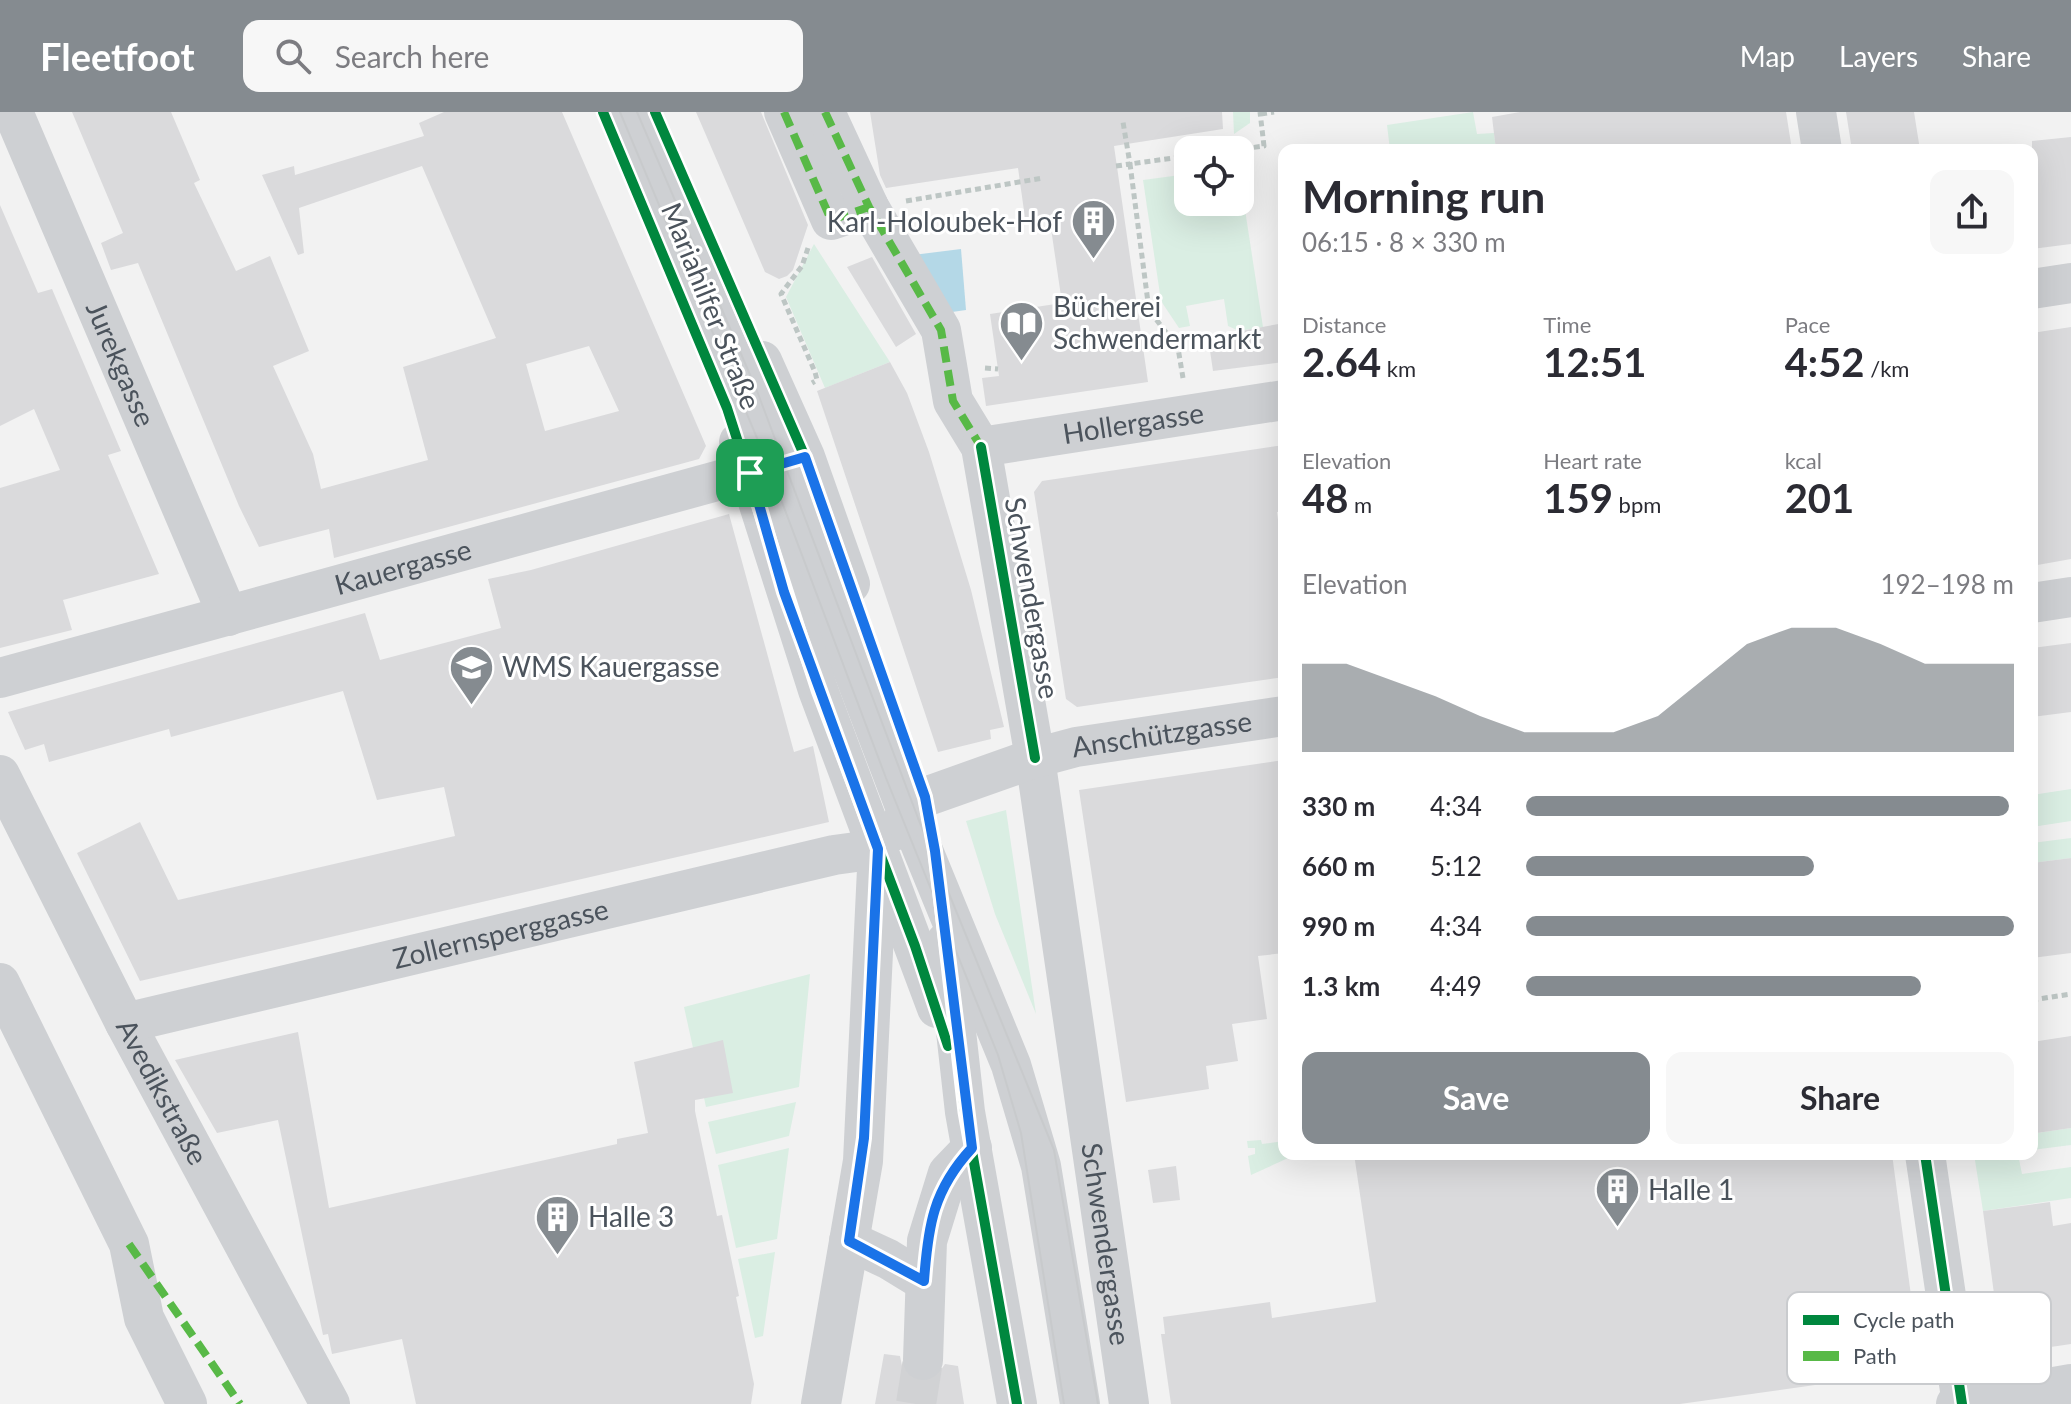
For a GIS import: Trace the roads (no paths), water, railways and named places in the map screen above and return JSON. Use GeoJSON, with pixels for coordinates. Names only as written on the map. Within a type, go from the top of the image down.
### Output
{"type":"FeatureCollection","features":[{"type":"Feature","properties":{"kind":"street","name":"Jurekgasse"},"geometry":{"type":"LineString","coordinates":[[13,112],[228,616]]}},
{"type":"Feature","properties":{"kind":"street","name":"Mariahilfer Straße"},"geometry":{"type":"LineString","coordinates":[[603,112],[727,408],[777,465]]}},
{"type":"Feature","properties":{"kind":"street"},"geometry":{"type":"LineString","coordinates":[[627,112],[777,465],[916,806],[968,1130],[940,1191],[927,1241],[923,1360]]}},
{"type":"Feature","properties":{"kind":"street","name":"Mariahilfer Straße"},"geometry":{"type":"LineString","coordinates":[[655,112],[777,465],[784,592],[944,1029],[968,1130],[1017,1404]]}},
{"type":"Feature","properties":{"kind":"street"},"geometry":{"type":"LineString","coordinates":[[784,112],[831,220],[869,207]]}},
{"type":"Feature","properties":{"kind":"street","name":"Schwendergasse"},"geometry":{"type":"LineString","coordinates":[[825,112],[869,207],[941,330],[953,401],[981,447],[1035,758],[1129,1404]]}},
{"type":"Feature","properties":{"kind":"street"},"geometry":{"type":"LineString","coordinates":[[1816,112],[1821,144]]}},
{"type":"Feature","properties":{"kind":"street"},"geometry":{"type":"LineString","coordinates":[[2038,288],[2071,283]]}},
{"type":"Feature","properties":{"kind":"street","name":"Hollergasse"},"geometry":{"type":"LineString","coordinates":[[981,447],[1278,401]]}},
{"type":"Feature","properties":{"kind":"street","name":"Kauergasse"},"geometry":{"type":"LineString","coordinates":[[0,678],[777,465]]}},
{"type":"Feature","properties":{"kind":"street"},"geometry":{"type":"LineString","coordinates":[[2038,602],[2071,597]]}},
{"type":"Feature","properties":{"kind":"street","name":"Anschützgasse"},"geometry":{"type":"LineString","coordinates":[[878,849],[916,806],[1035,758],[1076,747],[1278,717]]}},
{"type":"Feature","properties":{"kind":"street","name":"Avedikstraße"},"geometry":{"type":"LineString","coordinates":[[0,775],[125,1023],[330,1404]]}},
{"type":"Feature","properties":{"kind":"street","name":"Mariahilfer Straße"},"geometry":{"type":"LineString","coordinates":[[916,806],[940,891],[968,1130]]}},
{"type":"Feature","properties":{"kind":"street"},"geometry":{"type":"LineString","coordinates":[[821,1404],[864,1150],[866,1057],[876,950],[878,849]]}},
{"type":"Feature","properties":{"kind":"street","name":"Zollernsperggasse"},"geometry":{"type":"LineString","coordinates":[[125,1023],[834,855],[878,849]]}},
{"type":"Feature","properties":{"kind":"street"},"geometry":{"type":"LineString","coordinates":[[940,891],[1028,1116],[1041,1166],[1080,1404]]}},
{"type":"Feature","properties":{"kind":"street"},"geometry":{"type":"LineString","coordinates":[[0,983],[129,1244],[144,1318],[187,1404]]}},
{"type":"Feature","properties":{"kind":"street"},"geometry":{"type":"LineString","coordinates":[[1926,1160],[1944,1292]]}},
{"type":"Feature","properties":{"kind":"street"},"geometry":{"type":"LineString","coordinates":[[849,1241],[924,1281]]}},
{"type":"Feature","properties":{"kind":"street"},"geometry":{"type":"LineString","coordinates":[[1957,1384],[1960,1404],[2071,1384]]}},
{"type":"Feature","properties":{"kind":"water"},"geometry":{"type":"Polygon","coordinates":[[[961,249],[966,310],[945,313],[913,255],[961,249]]]}},
{"type":"Feature","properties":{"kind":"tunnel"},"geometry":{"type":"LineString","coordinates":[[916,1404],[923,1360]]}},
{"type":"Feature","properties":{"kind":"tram line"},"geometry":{"type":"LineString","coordinates":[[620,112],[765,457],[886,778],[998,1055],[1021,1133],[1064,1404]]}},
{"type":"Feature","properties":{"kind":"tram line"},"geometry":{"type":"LineString","coordinates":[[637,112],[757,391],[918,818],[1054,1150],[1098,1404]]}},
{"type":"Feature","properties":{"kind":"place","name":"Karl-Holoubek-Hof"},"geometry":{"type":"Point","coordinates":[1093,261]}},
{"type":"Feature","properties":{"kind":"place","name":"Bücherei Schwendermarkt"},"geometry":{"type":"Point","coordinates":[1022,362]}},
{"type":"Feature","properties":{"kind":"place","name":"WMS Kauergasse"},"geometry":{"type":"Point","coordinates":[471,706]}},
{"type":"Feature","properties":{"kind":"place","name":"Halle 1"},"geometry":{"type":"Point","coordinates":[1617,1229]}},
{"type":"Feature","properties":{"kind":"place","name":"Halle 3"},"geometry":{"type":"Point","coordinates":[557,1256]}}]}
